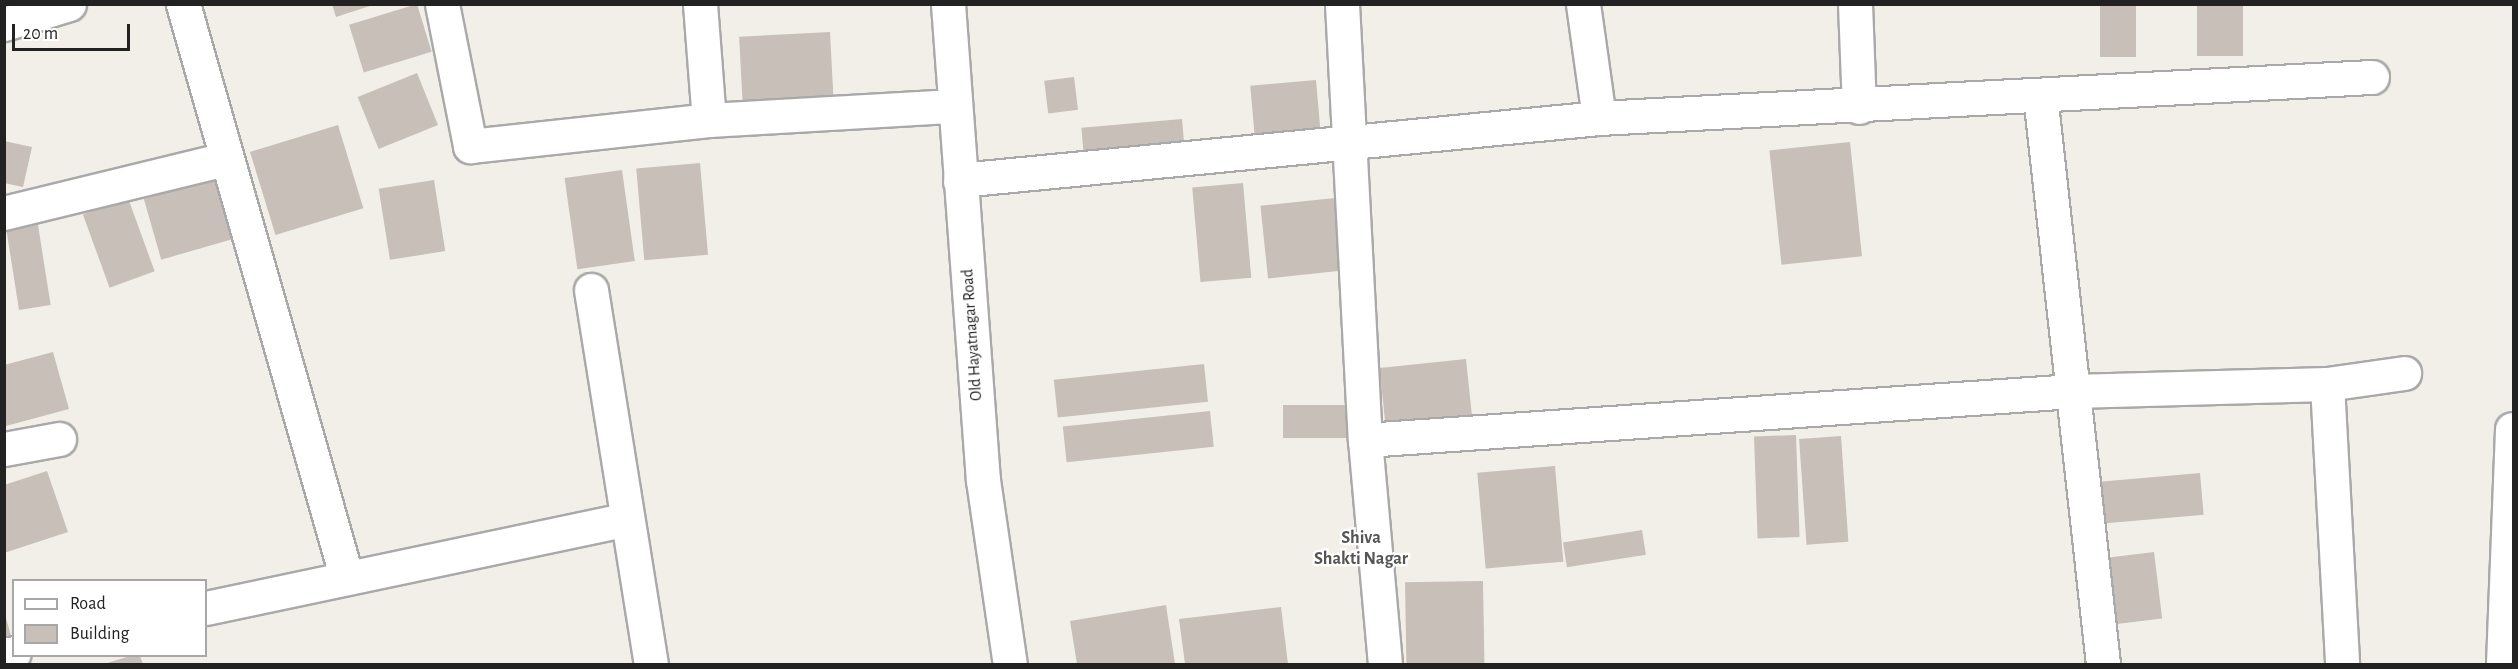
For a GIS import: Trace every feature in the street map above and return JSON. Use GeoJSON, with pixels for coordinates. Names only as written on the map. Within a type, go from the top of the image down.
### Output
{"type":"FeatureCollection","features":[{"type":"Feature","properties":{"kind":"street"},"geometry":{"type":"LineString","coordinates":[[4,24],[69,4]]}},
{"type":"Feature","properties":{"kind":"street"},"geometry":{"type":"LineString","coordinates":[[183,4],[346,575]]}},
{"type":"Feature","properties":{"kind":"street"},"geometry":{"type":"LineString","coordinates":[[442,4],[470,146],[709,120],[954,106]]}},
{"type":"Feature","properties":{"kind":"street"},"geometry":{"type":"LineString","coordinates":[[700,4],[709,120]]}},
{"type":"Feature","properties":{"kind":"street","name":"Old Hayatnagar Road"},"geometry":{"type":"LineString","coordinates":[[948,4],[983,480],[1010,664]]}},
{"type":"Feature","properties":{"kind":"street"},"geometry":{"type":"LineString","coordinates":[[1342,4],[1352,144],[1365,440],[1385,664]]}},
{"type":"Feature","properties":{"kind":"street"},"geometry":{"type":"LineString","coordinates":[[1583,4],[1599,118]]}},
{"type":"Feature","properties":{"kind":"street"},"geometry":{"type":"LineString","coordinates":[[1855,4],[1859,107]]}},
{"type":"Feature","properties":{"kind":"street"},"geometry":{"type":"LineString","coordinates":[[960,180],[1352,144],[1599,118],[1859,107],[2372,77]]}},
{"type":"Feature","properties":{"kind":"street"},"geometry":{"type":"LineString","coordinates":[[2040,95],[2103,664]]}},
{"type":"Feature","properties":{"kind":"street"},"geometry":{"type":"LineString","coordinates":[[4,213],[226,159]]}},
{"type":"Feature","properties":{"kind":"street"},"geometry":{"type":"LineString","coordinates":[[591,290],[651,664]]}},
{"type":"Feature","properties":{"kind":"street"},"geometry":{"type":"LineString","coordinates":[[1365,440],[2073,392],[2327,384],[2404,374]]}},
{"type":"Feature","properties":{"kind":"street"},"geometry":{"type":"LineString","coordinates":[[2327,384],[2342,664]]}},
{"type":"Feature","properties":{"kind":"street"},"geometry":{"type":"LineString","coordinates":[[2503,664],[2512,429]]}},
{"type":"Feature","properties":{"kind":"street"},"geometry":{"type":"LineString","coordinates":[[4,449],[59,439]]}},
{"type":"Feature","properties":{"kind":"street"},"geometry":{"type":"LineString","coordinates":[[207,608],[346,575],[627,519]]}},
{"type":"Feature","properties":{"kind":"building"},"geometry":{"type":"Polygon","coordinates":[[[332,4],[373,4],[373,5],[336,17],[332,4]]]}},
{"type":"Feature","properties":{"kind":"building"},"geometry":{"type":"Polygon","coordinates":[[[417,4],[432,52],[364,73],[349,25],[417,4]]]}},
{"type":"Feature","properties":{"kind":"building"},"geometry":{"type":"Polygon","coordinates":[[[2100,4],[2136,4],[2136,57],[2100,57],[2100,4]]]}},
{"type":"Feature","properties":{"kind":"building"},"geometry":{"type":"Polygon","coordinates":[[[2197,4],[2243,4],[2243,56],[2197,56],[2197,4]]]}},
{"type":"Feature","properties":{"kind":"building"},"geometry":{"type":"Polygon","coordinates":[[[830,32],[833,98],[743,103],[739,37],[830,32]]]}},
{"type":"Feature","properties":{"kind":"building"},"geometry":{"type":"Polygon","coordinates":[[[417,73],[438,125],[379,149],[358,97],[417,73]]]}},
{"type":"Feature","properties":{"kind":"building"},"geometry":{"type":"Polygon","coordinates":[[[1074,77],[1078,110],[1048,113],[1044,81],[1074,77]]]}},
{"type":"Feature","properties":{"kind":"building"},"geometry":{"type":"Polygon","coordinates":[[[1316,80],[1320,129],[1255,135],[1250,86],[1316,80]]]}},
{"type":"Feature","properties":{"kind":"building"},"geometry":{"type":"Polygon","coordinates":[[[1182,119],[1185,153],[1084,162],[1081,128],[1182,119]]]}},
{"type":"Feature","properties":{"kind":"building"},"geometry":{"type":"Polygon","coordinates":[[[338,125],[363,208],[275,235],[250,152],[338,125]]]}},
{"type":"Feature","properties":{"kind":"building"},"geometry":{"type":"Polygon","coordinates":[[[4,141],[32,147],[23,187],[4,183],[4,141]]]}},
{"type":"Feature","properties":{"kind":"building"},"geometry":{"type":"Polygon","coordinates":[[[1850,142],[1862,256],[1781,265],[1769,150],[1850,142]]]}},
{"type":"Feature","properties":{"kind":"building"},"geometry":{"type":"Polygon","coordinates":[[[700,163],[708,255],[644,260],[636,169],[700,163]]]}},
{"type":"Feature","properties":{"kind":"building"},"geometry":{"type":"Polygon","coordinates":[[[622,170],[635,261],[577,269],[565,178],[622,170]]]}},
{"type":"Feature","properties":{"kind":"building"},"geometry":{"type":"Polygon","coordinates":[[[214,179],[231,240],[161,260],[144,199],[214,179]]]}},
{"type":"Feature","properties":{"kind":"building"},"geometry":{"type":"Polygon","coordinates":[[[434,180],[445,251],[390,260],[379,189],[434,180]]]}},
{"type":"Feature","properties":{"kind":"building"},"geometry":{"type":"Polygon","coordinates":[[[1243,183],[1251,278],[1200,282],[1192,187],[1243,183]]]}},
{"type":"Feature","properties":{"kind":"building"},"geometry":{"type":"Polygon","coordinates":[[[128,198],[155,271],[110,288],[83,214],[128,198]]]}},
{"type":"Feature","properties":{"kind":"building"},"geometry":{"type":"Polygon","coordinates":[[[1335,198],[1343,271],[1268,278],[1260,206],[1335,198]]]}},
{"type":"Feature","properties":{"kind":"building"},"geometry":{"type":"Polygon","coordinates":[[[38,225],[51,305],[19,310],[6,230],[38,225]]]}},
{"type":"Feature","properties":{"kind":"building"},"geometry":{"type":"Polygon","coordinates":[[[53,352],[69,409],[6,426],[4,365],[53,352]]]}},
{"type":"Feature","properties":{"kind":"building"},"geometry":{"type":"Polygon","coordinates":[[[1466,359],[1472,417],[1386,426],[1379,368],[1466,359]]]}},
{"type":"Feature","properties":{"kind":"building"},"geometry":{"type":"Polygon","coordinates":[[[1204,364],[1208,402],[1058,418],[1054,380],[1204,364]]]}},
{"type":"Feature","properties":{"kind":"building"},"geometry":{"type":"Polygon","coordinates":[[[1283,405],[1346,405],[1346,438],[1283,438],[1283,405]]]}},
{"type":"Feature","properties":{"kind":"building"},"geometry":{"type":"Polygon","coordinates":[[[1210,411],[1214,447],[1067,462],[1063,426],[1210,411]]]}},
{"type":"Feature","properties":{"kind":"building"},"geometry":{"type":"Polygon","coordinates":[[[1796,435],[1800,537],[1758,538],[1754,436],[1796,435]]]}},
{"type":"Feature","properties":{"kind":"building"},"geometry":{"type":"Polygon","coordinates":[[[1841,436],[1848,542],[1806,545],[1799,439],[1841,436]]]}},
{"type":"Feature","properties":{"kind":"building"},"geometry":{"type":"Polygon","coordinates":[[[1555,466],[1563,562],[1486,568],[1477,473],[1555,466]]]}},
{"type":"Feature","properties":{"kind":"building"},"geometry":{"type":"Polygon","coordinates":[[[47,471],[68,532],[4,553],[4,485],[47,471]]]}},
{"type":"Feature","properties":{"kind":"building"},"geometry":{"type":"Polygon","coordinates":[[[2200,473],[2204,515],[2092,525],[2088,483],[2200,473]]]}},
{"type":"Feature","properties":{"kind":"building"},"geometry":{"type":"Polygon","coordinates":[[[1642,530],[1646,555],[1567,567],[1563,543],[1642,530]]]}},
{"type":"Feature","properties":{"kind":"building"},"geometry":{"type":"Polygon","coordinates":[[[2154,552],[2162,619],[2107,625],[2098,559],[2154,552]]]}},
{"type":"Feature","properties":{"kind":"building"},"geometry":{"type":"Polygon","coordinates":[[[1483,581],[1484,664],[1406,664],[1405,582],[1483,581]]]}},
{"type":"Feature","properties":{"kind":"building"},"geometry":{"type":"Polygon","coordinates":[[[1166,605],[1175,664],[1077,664],[1070,621],[1166,605]]]}},
{"type":"Feature","properties":{"kind":"building"},"geometry":{"type":"Polygon","coordinates":[[[1281,607],[1288,664],[1185,664],[1179,619],[1281,607]]]}},
{"type":"Feature","properties":{"kind":"building"},"geometry":{"type":"Polygon","coordinates":[[[4,611],[12,639],[4,641],[4,611]]]}},
{"type":"Feature","properties":{"kind":"building"},"geometry":{"type":"Polygon","coordinates":[[[127,657],[140,657],[143,664],[104,664],[127,657]]]}},
{"type":"Feature","properties":{"kind":"district","name":"Shiva Shakti Nagar"},"geometry":{"type":"Point","coordinates":[1361,549]}}]}
